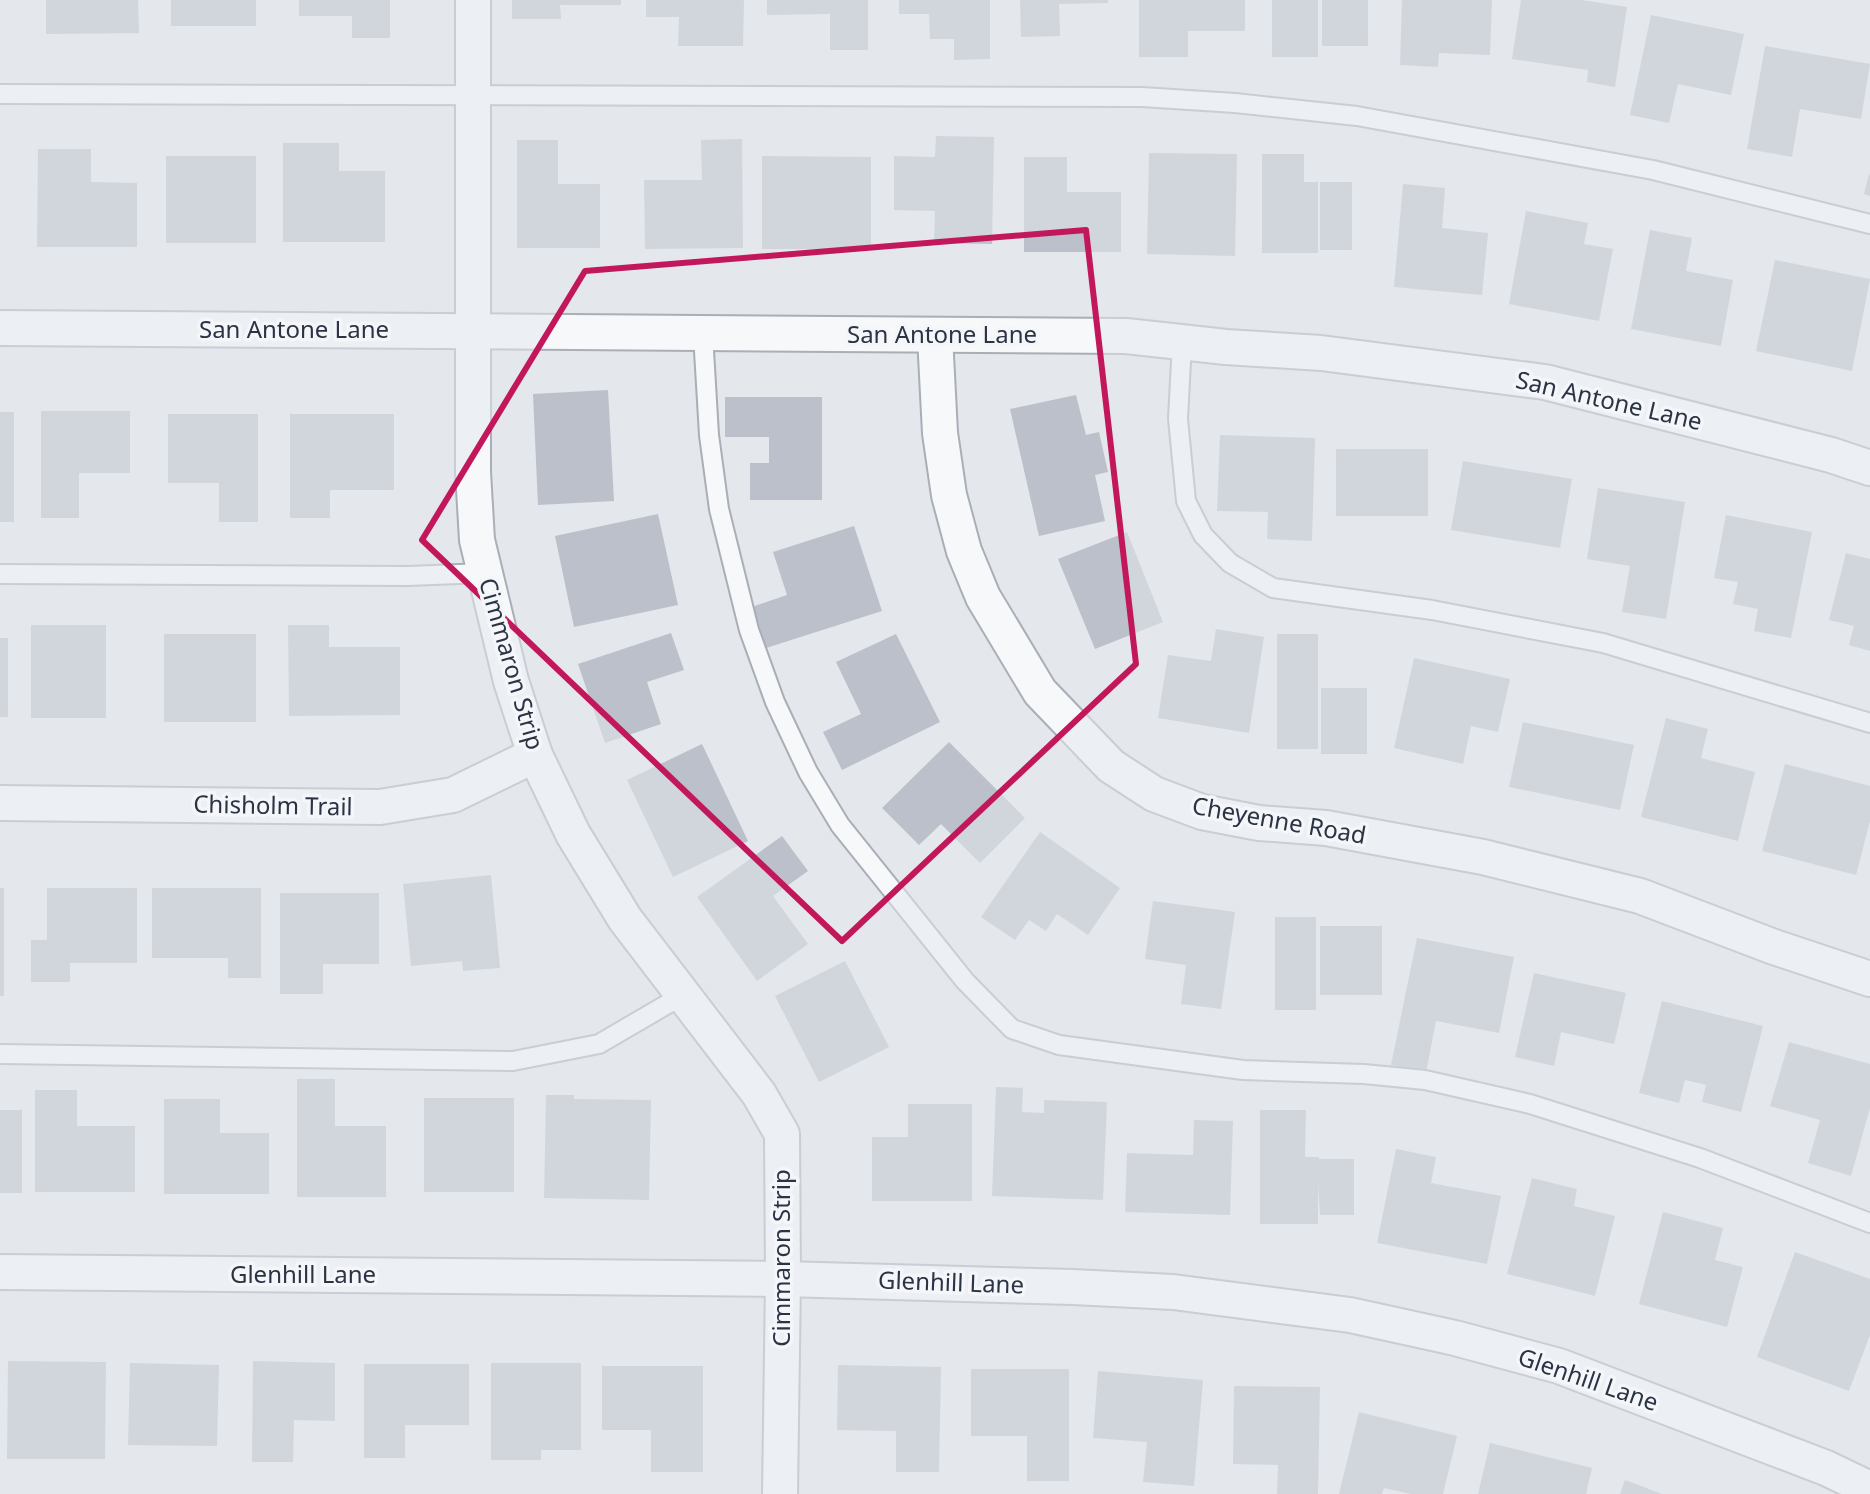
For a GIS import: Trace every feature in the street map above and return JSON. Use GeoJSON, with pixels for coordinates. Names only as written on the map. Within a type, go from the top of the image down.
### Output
{"type":"FeatureCollection","features":[{"type":"Feature","properties":{"kind":"street","name":"Cimmaron Strip"},"geometry":{"type":"LineString","coordinates":[[473,0],[473,472],[477,540],[511,681],[535,755],[573,834],[625,919],[759,1094],[782,1134],[780,1494]]}},
{"type":"Feature","properties":{"kind":"street","name":"San Antone Lane"},"geometry":{"type":"LineString","coordinates":[[0,328],[1126,336],[1321,353],[1545,382],[1831,455],[1870,468]]}},
{"type":"Feature","properties":{"kind":"street","name":"Cheyenne Road"},"geometry":{"type":"LineString","coordinates":[[935,336],[940,433],[949,495],[964,551],[983,597],[1040,692],[1111,766],[1154,794],[1202,812],[1259,823],[1326,828],[1483,857],[1640,896],[1774,947],[1870,979]]}},
{"type":"Feature","properties":{"kind":"street","name":"Chisholm Trail"},"geometry":{"type":"LineString","coordinates":[[0,803],[380,807],[453,795],[535,755]]}},
{"type":"Feature","properties":{"kind":"street","name":"Glenhill Lane"},"geometry":{"type":"LineString","coordinates":[[0,1272],[783,1279],[1173,1292],[1350,1315],[1455,1338],[1559,1366],[1826,1468],[1870,1489]]}},
{"type":"Feature","properties":{"kind":"lane"},"geometry":{"type":"LineString","coordinates":[[0,94],[1142,97],[1235,103],[1357,116],[1653,170],[1870,224]]}},
{"type":"Feature","properties":{"kind":"lane"},"geometry":{"type":"LineString","coordinates":[[703,334],[709,435],[719,509],[749,630],[775,702],[808,772],[840,825],[965,981],[1012,1029],[1059,1045],[1113,1053],[1243,1070],[1364,1074],[1425,1080],[1515,1100],[1700,1158],[1870,1223]]}},
{"type":"Feature","properties":{"kind":"lane"},"geometry":{"type":"LineString","coordinates":[[1182,342],[1178,419],[1186,501],[1203,535],[1230,563],[1273,588],[1432,610],[1603,643],[1870,723]]}},
{"type":"Feature","properties":{"kind":"lane"},"geometry":{"type":"LineString","coordinates":[[0,574],[408,576],[485,573]]}},
{"type":"Feature","properties":{"kind":"lane"},"geometry":{"type":"LineString","coordinates":[[0,1054],[513,1061],[599,1044],[683,995]]}},
{"type":"Feature","properties":{"kind":"highlighted area"},"geometry":{"type":"Polygon","coordinates":[[[1086,230],[1136,664],[842,941],[422,540],[585,271],[1086,230]]]}},
{"type":"Feature","properties":{"kind":"building"},"geometry":{"type":"Polygon","coordinates":[[[46,0],[138,0],[139,33],[46,34],[46,0]]]}},
{"type":"Feature","properties":{"kind":"building"},"geometry":{"type":"Polygon","coordinates":[[[171,0],[256,0],[256,26],[171,26],[171,0]]]}},
{"type":"Feature","properties":{"kind":"building"},"geometry":{"type":"Polygon","coordinates":[[[299,0],[390,0],[390,38],[352,38],[352,16],[299,16],[299,0]]]}},
{"type":"Feature","properties":{"kind":"building"},"geometry":{"type":"Polygon","coordinates":[[[512,0],[621,0],[621,5],[560,5],[561,19],[512,19],[512,0]]]}},
{"type":"Feature","properties":{"kind":"building"},"geometry":{"type":"Polygon","coordinates":[[[646,0],[744,0],[743,46],[678,46],[679,17],[646,17],[646,0]]]}},
{"type":"Feature","properties":{"kind":"building"},"geometry":{"type":"Polygon","coordinates":[[[767,0],[868,0],[868,50],[830,50],[830,14],[767,15],[767,0]]]}},
{"type":"Feature","properties":{"kind":"building"},"geometry":{"type":"Polygon","coordinates":[[[899,0],[990,0],[990,59],[954,60],[954,39],[930,39],[929,14],[899,14],[899,0]]]}},
{"type":"Feature","properties":{"kind":"building"},"geometry":{"type":"Polygon","coordinates":[[[1020,0],[1108,0],[1108,3],[1059,4],[1060,36],[1021,37],[1020,0]]]}},
{"type":"Feature","properties":{"kind":"building"},"geometry":{"type":"Polygon","coordinates":[[[1139,0],[1245,0],[1245,31],[1188,31],[1188,57],[1139,57],[1139,0]]]}},
{"type":"Feature","properties":{"kind":"building"},"geometry":{"type":"Polygon","coordinates":[[[1272,0],[1318,0],[1318,57],[1272,57],[1272,0]]]}},
{"type":"Feature","properties":{"kind":"building"},"geometry":{"type":"Polygon","coordinates":[[[1322,0],[1368,0],[1368,46],[1322,46],[1322,0]]]}},
{"type":"Feature","properties":{"kind":"building"},"geometry":{"type":"Polygon","coordinates":[[[1402,0],[1492,0],[1490,55],[1439,53],[1438,67],[1400,65],[1402,0]]]}},
{"type":"Feature","properties":{"kind":"building"},"geometry":{"type":"Polygon","coordinates":[[[1521,0],[1582,0],[1627,7],[1615,87],[1587,82],[1588,70],[1512,59],[1521,0]]]}},
{"type":"Feature","properties":{"kind":"building"},"geometry":{"type":"Polygon","coordinates":[[[1651,15],[1744,34],[1731,95],[1678,84],[1669,123],[1630,115],[1651,15]]]}},
{"type":"Feature","properties":{"kind":"building"},"geometry":{"type":"Polygon","coordinates":[[[1765,46],[1870,64],[1861,119],[1800,109],[1792,157],[1747,149],[1765,46]]]}},
{"type":"Feature","properties":{"kind":"building"},"geometry":{"type":"Polygon","coordinates":[[[936,136],[994,137],[992,244],[934,243],[935,211],[894,210],[894,156],[935,157],[936,136]]]}},
{"type":"Feature","properties":{"kind":"building"},"geometry":{"type":"Polygon","coordinates":[[[742,139],[743,248],[645,249],[644,180],[702,180],[701,140],[742,139]]]}},
{"type":"Feature","properties":{"kind":"building"},"geometry":{"type":"Polygon","coordinates":[[[517,140],[558,140],[558,184],[600,184],[600,248],[517,248],[517,140]]]}},
{"type":"Feature","properties":{"kind":"building"},"geometry":{"type":"Polygon","coordinates":[[[283,143],[339,143],[339,171],[385,171],[385,242],[283,242],[283,143]]]}},
{"type":"Feature","properties":{"kind":"building"},"geometry":{"type":"Polygon","coordinates":[[[38,149],[91,149],[91,182],[137,183],[137,247],[37,247],[38,149]]]}},
{"type":"Feature","properties":{"kind":"building"},"geometry":{"type":"Polygon","coordinates":[[[1149,153],[1237,154],[1235,256],[1147,254],[1149,153]]]}},
{"type":"Feature","properties":{"kind":"building"},"geometry":{"type":"Polygon","coordinates":[[[1262,154],[1304,154],[1304,182],[1318,182],[1318,253],[1262,253],[1262,154]]]}},
{"type":"Feature","properties":{"kind":"building"},"geometry":{"type":"Polygon","coordinates":[[[166,156],[256,156],[256,243],[166,243],[166,156]]]}},
{"type":"Feature","properties":{"kind":"building"},"geometry":{"type":"Polygon","coordinates":[[[762,156],[871,157],[871,249],[762,249],[762,156]]]}},
{"type":"Feature","properties":{"kind":"building"},"geometry":{"type":"Polygon","coordinates":[[[1024,157],[1067,157],[1067,192],[1121,192],[1121,252],[1024,252],[1024,157]]]}},
{"type":"Feature","properties":{"kind":"building"},"geometry":{"type":"Polygon","coordinates":[[[1870,174],[1870,196],[1864,194],[1870,174]]]}},
{"type":"Feature","properties":{"kind":"building"},"geometry":{"type":"Polygon","coordinates":[[[1320,182],[1352,182],[1352,250],[1320,250],[1320,182]]]}},
{"type":"Feature","properties":{"kind":"building"},"geometry":{"type":"Polygon","coordinates":[[[1403,184],[1445,188],[1442,228],[1488,233],[1482,295],[1394,287],[1403,184]]]}},
{"type":"Feature","properties":{"kind":"building"},"geometry":{"type":"Polygon","coordinates":[[[1526,211],[1588,223],[1584,244],[1613,249],[1599,321],[1509,304],[1526,211]]]}},
{"type":"Feature","properties":{"kind":"building"},"geometry":{"type":"Polygon","coordinates":[[[1650,230],[1692,238],[1686,271],[1733,280],[1721,346],[1631,329],[1650,230]]]}},
{"type":"Feature","properties":{"kind":"building"},"geometry":{"type":"Polygon","coordinates":[[[1775,260],[1870,279],[1852,371],[1756,351],[1775,260]]]}},
{"type":"Feature","properties":{"kind":"building"},"geometry":{"type":"Polygon","coordinates":[[[608,390],[614,501],[538,505],[533,394],[608,390]]]}},
{"type":"Feature","properties":{"kind":"building"},"geometry":{"type":"Polygon","coordinates":[[[1076,395],[1086,435],[1099,432],[1108,472],[1095,475],[1105,521],[1039,536],[1010,409],[1076,395]]]}},
{"type":"Feature","properties":{"kind":"building"},"geometry":{"type":"Polygon","coordinates":[[[725,397],[822,397],[822,500],[750,500],[750,463],[769,463],[769,437],[725,437],[725,397]]]}},
{"type":"Feature","properties":{"kind":"building"},"geometry":{"type":"Polygon","coordinates":[[[41,411],[130,411],[130,473],[79,473],[79,518],[41,518],[41,411]]]}},
{"type":"Feature","properties":{"kind":"building"},"geometry":{"type":"Polygon","coordinates":[[[0,412],[14,412],[14,522],[0,522],[0,412]]]}},
{"type":"Feature","properties":{"kind":"building"},"geometry":{"type":"Polygon","coordinates":[[[168,414],[258,414],[258,522],[219,522],[219,483],[168,483],[168,414]]]}},
{"type":"Feature","properties":{"kind":"building"},"geometry":{"type":"Polygon","coordinates":[[[290,414],[394,414],[394,490],[330,490],[330,518],[290,518],[290,414]]]}},
{"type":"Feature","properties":{"kind":"building"},"geometry":{"type":"Polygon","coordinates":[[[1220,435],[1315,438],[1312,541],[1267,539],[1268,512],[1217,511],[1220,435]]]}},
{"type":"Feature","properties":{"kind":"building"},"geometry":{"type":"Polygon","coordinates":[[[1336,449],[1428,449],[1428,516],[1336,516],[1336,449]]]}},
{"type":"Feature","properties":{"kind":"building"},"geometry":{"type":"Polygon","coordinates":[[[1463,461],[1572,479],[1560,548],[1451,530],[1463,461]]]}},
{"type":"Feature","properties":{"kind":"building"},"geometry":{"type":"Polygon","coordinates":[[[1598,488],[1685,502],[1666,619],[1622,612],[1630,566],[1587,559],[1598,488]]]}},
{"type":"Feature","properties":{"kind":"building"},"geometry":{"type":"Polygon","coordinates":[[[658,514],[678,605],[574,627],[555,536],[658,514]]]}},
{"type":"Feature","properties":{"kind":"building"},"geometry":{"type":"Polygon","coordinates":[[[1726,515],[1812,532],[1791,638],[1754,631],[1758,609],[1733,604],[1738,582],[1714,578],[1726,515]]]}},
{"type":"Feature","properties":{"kind":"building"},"geometry":{"type":"Polygon","coordinates":[[[854,526],[882,611],[763,649],[749,608],[787,595],[773,552],[854,526]]]}},
{"type":"Feature","properties":{"kind":"building"},"geometry":{"type":"Polygon","coordinates":[[[1127,532],[1163,622],[1095,649],[1058,559],[1127,532]]]}},
{"type":"Feature","properties":{"kind":"building"},"geometry":{"type":"Polygon","coordinates":[[[1846,553],[1870,559],[1870,651],[1849,645],[1854,626],[1829,620],[1846,553]]]}},
{"type":"Feature","properties":{"kind":"building"},"geometry":{"type":"Polygon","coordinates":[[[31,625],[106,625],[106,718],[31,718],[31,625]]]}},
{"type":"Feature","properties":{"kind":"building"},"geometry":{"type":"Polygon","coordinates":[[[288,625],[329,625],[329,647],[400,647],[400,715],[289,716],[288,625]]]}},
{"type":"Feature","properties":{"kind":"building"},"geometry":{"type":"Polygon","coordinates":[[[1216,629],[1264,637],[1249,733],[1158,718],[1168,655],[1211,661],[1216,629]]]}},
{"type":"Feature","properties":{"kind":"building"},"geometry":{"type":"Polygon","coordinates":[[[671,633],[684,670],[647,682],[661,724],[605,743],[578,664],[671,633]]]}},
{"type":"Feature","properties":{"kind":"building"},"geometry":{"type":"Polygon","coordinates":[[[164,634],[256,634],[256,722],[164,722],[164,634]]]}},
{"type":"Feature","properties":{"kind":"building"},"geometry":{"type":"Polygon","coordinates":[[[896,634],[940,722],[842,770],[823,732],[861,714],[836,662],[896,634]]]}},
{"type":"Feature","properties":{"kind":"building"},"geometry":{"type":"Polygon","coordinates":[[[1277,634],[1318,634],[1318,749],[1277,749],[1277,634]]]}},
{"type":"Feature","properties":{"kind":"building"},"geometry":{"type":"Polygon","coordinates":[[[0,638],[8,638],[8,717],[0,717],[0,638]]]}},
{"type":"Feature","properties":{"kind":"building"},"geometry":{"type":"Polygon","coordinates":[[[1414,658],[1510,679],[1498,732],[1471,726],[1463,764],[1394,748],[1414,658]]]}},
{"type":"Feature","properties":{"kind":"building"},"geometry":{"type":"Polygon","coordinates":[[[1321,688],[1367,688],[1367,754],[1321,754],[1321,688]]]}},
{"type":"Feature","properties":{"kind":"building"},"geometry":{"type":"Polygon","coordinates":[[[1666,718],[1708,729],[1701,758],[1755,772],[1738,841],[1641,817],[1666,718]]]}},
{"type":"Feature","properties":{"kind":"building"},"geometry":{"type":"Polygon","coordinates":[[[1523,722],[1634,745],[1620,810],[1509,787],[1523,722]]]}},
{"type":"Feature","properties":{"kind":"building"},"geometry":{"type":"Polygon","coordinates":[[[949,742],[1025,818],[980,863],[941,824],[919,845],[882,808],[949,742]]]}},
{"type":"Feature","properties":{"kind":"building"},"geometry":{"type":"Polygon","coordinates":[[[702,744],[748,841],[673,877],[627,780],[702,744]]]}},
{"type":"Feature","properties":{"kind":"building"},"geometry":{"type":"Polygon","coordinates":[[[1785,764],[1870,786],[1870,821],[1856,875],[1762,851],[1785,764]]]}},
{"type":"Feature","properties":{"kind":"building"},"geometry":{"type":"Polygon","coordinates":[[[1040,832],[1120,888],[1088,935],[1057,914],[1046,931],[1029,920],[1015,940],[981,917],[1040,832]]]}},
{"type":"Feature","properties":{"kind":"building"},"geometry":{"type":"Polygon","coordinates":[[[782,836],[808,871],[773,896],[808,944],[757,981],[697,897],[782,836]]]}},
{"type":"Feature","properties":{"kind":"building"},"geometry":{"type":"Polygon","coordinates":[[[491,875],[500,968],[463,971],[462,961],[411,966],[403,884],[491,875]]]}},
{"type":"Feature","properties":{"kind":"building"},"geometry":{"type":"Polygon","coordinates":[[[0,888],[4,888],[4,996],[0,996],[0,888]]]}},
{"type":"Feature","properties":{"kind":"building"},"geometry":{"type":"Polygon","coordinates":[[[47,888],[137,888],[137,963],[70,963],[70,982],[31,982],[31,940],[47,940],[47,888]]]}},
{"type":"Feature","properties":{"kind":"building"},"geometry":{"type":"Polygon","coordinates":[[[152,888],[261,888],[261,978],[228,978],[228,958],[152,958],[152,888]]]}},
{"type":"Feature","properties":{"kind":"building"},"geometry":{"type":"Polygon","coordinates":[[[280,893],[379,893],[379,964],[323,964],[323,994],[280,994],[280,893]]]}},
{"type":"Feature","properties":{"kind":"building"},"geometry":{"type":"Polygon","coordinates":[[[1153,901],[1235,912],[1221,1009],[1181,1004],[1186,965],[1145,959],[1153,901]]]}},
{"type":"Feature","properties":{"kind":"building"},"geometry":{"type":"Polygon","coordinates":[[[1275,917],[1316,917],[1316,1010],[1275,1010],[1275,917]]]}},
{"type":"Feature","properties":{"kind":"building"},"geometry":{"type":"Polygon","coordinates":[[[1320,926],[1382,926],[1382,995],[1320,995],[1320,926]]]}},
{"type":"Feature","properties":{"kind":"building"},"geometry":{"type":"Polygon","coordinates":[[[1417,938],[1514,957],[1499,1033],[1436,1021],[1426,1072],[1391,1065],[1417,938]]]}},
{"type":"Feature","properties":{"kind":"building"},"geometry":{"type":"Polygon","coordinates":[[[845,961],[889,1047],[819,1082],[775,996],[845,961]]]}},
{"type":"Feature","properties":{"kind":"building"},"geometry":{"type":"Polygon","coordinates":[[[1534,973],[1626,993],[1614,1044],[1561,1032],[1554,1066],[1515,1057],[1534,973]]]}},
{"type":"Feature","properties":{"kind":"building"},"geometry":{"type":"Polygon","coordinates":[[[1662,1001],[1763,1026],[1741,1112],[1702,1102],[1706,1085],[1685,1080],[1679,1103],[1639,1093],[1662,1001]]]}},
{"type":"Feature","properties":{"kind":"building"},"geometry":{"type":"Polygon","coordinates":[[[1789,1042],[1870,1064],[1870,1108],[1851,1176],[1808,1163],[1820,1120],[1770,1106],[1789,1042]]]}},
{"type":"Feature","properties":{"kind":"building"},"geometry":{"type":"Polygon","coordinates":[[[297,1079],[335,1079],[335,1126],[386,1126],[386,1197],[297,1197],[297,1079]]]}},
{"type":"Feature","properties":{"kind":"building"},"geometry":{"type":"Polygon","coordinates":[[[996,1087],[1023,1088],[1022,1112],[1044,1113],[1044,1100],[1107,1102],[1103,1200],[992,1196],[996,1087]]]}},
{"type":"Feature","properties":{"kind":"building"},"geometry":{"type":"Polygon","coordinates":[[[35,1090],[77,1090],[77,1126],[135,1126],[135,1192],[35,1192],[35,1090]]]}},
{"type":"Feature","properties":{"kind":"building"},"geometry":{"type":"Polygon","coordinates":[[[546,1095],[574,1095],[574,1099],[651,1100],[649,1200],[544,1198],[546,1095]]]}},
{"type":"Feature","properties":{"kind":"building"},"geometry":{"type":"Polygon","coordinates":[[[424,1098],[514,1098],[514,1192],[424,1192],[424,1098]]]}},
{"type":"Feature","properties":{"kind":"building"},"geometry":{"type":"Polygon","coordinates":[[[164,1099],[220,1099],[220,1133],[269,1133],[269,1194],[164,1194],[164,1099]]]}},
{"type":"Feature","properties":{"kind":"building"},"geometry":{"type":"Polygon","coordinates":[[[908,1104],[972,1104],[972,1201],[872,1201],[872,1137],[908,1137],[908,1104]]]}},
{"type":"Feature","properties":{"kind":"building"},"geometry":{"type":"Polygon","coordinates":[[[0,1110],[22,1110],[22,1193],[0,1193],[0,1110]]]}},
{"type":"Feature","properties":{"kind":"building"},"geometry":{"type":"Polygon","coordinates":[[[1260,1110],[1306,1110],[1305,1157],[1354,1159],[1354,1215],[1320,1215],[1318,1183],[1318,1224],[1260,1224],[1260,1110]]]}},
{"type":"Feature","properties":{"kind":"building"},"geometry":{"type":"Polygon","coordinates":[[[1194,1120],[1233,1121],[1230,1215],[1125,1212],[1127,1153],[1193,1155],[1194,1120]]]}},
{"type":"Feature","properties":{"kind":"building"},"geometry":{"type":"Polygon","coordinates":[[[1396,1149],[1436,1157],[1431,1183],[1501,1196],[1487,1264],[1377,1243],[1396,1149]]]}},
{"type":"Feature","properties":{"kind":"building"},"geometry":{"type":"Polygon","coordinates":[[[1532,1178],[1577,1189],[1574,1206],[1615,1216],[1595,1296],[1507,1274],[1532,1178]]]}},
{"type":"Feature","properties":{"kind":"building"},"geometry":{"type":"Polygon","coordinates":[[[1663,1212],[1723,1228],[1715,1260],[1743,1267],[1727,1327],[1639,1304],[1663,1212]]]}},
{"type":"Feature","properties":{"kind":"building"},"geometry":{"type":"Polygon","coordinates":[[[1795,1252],[1870,1279],[1870,1335],[1849,1391],[1757,1357],[1795,1252]]]}},
{"type":"Feature","properties":{"kind":"building"},"geometry":{"type":"Polygon","coordinates":[[[8,1361],[106,1362],[105,1459],[7,1459],[8,1361]]]}},
{"type":"Feature","properties":{"kind":"building"},"geometry":{"type":"Polygon","coordinates":[[[253,1361],[335,1363],[335,1421],[294,1420],[293,1462],[252,1462],[253,1361]]]}},
{"type":"Feature","properties":{"kind":"building"},"geometry":{"type":"Polygon","coordinates":[[[130,1363],[219,1365],[217,1446],[128,1445],[130,1363]]]}},
{"type":"Feature","properties":{"kind":"building"},"geometry":{"type":"Polygon","coordinates":[[[491,1363],[581,1363],[581,1450],[541,1450],[541,1460],[491,1460],[491,1363]]]}},
{"type":"Feature","properties":{"kind":"building"},"geometry":{"type":"Polygon","coordinates":[[[364,1364],[469,1364],[469,1425],[405,1425],[405,1458],[364,1458],[364,1364]]]}},
{"type":"Feature","properties":{"kind":"building"},"geometry":{"type":"Polygon","coordinates":[[[838,1365],[941,1367],[939,1472],[896,1472],[896,1431],[837,1430],[838,1365]]]}},
{"type":"Feature","properties":{"kind":"building"},"geometry":{"type":"Polygon","coordinates":[[[602,1366],[703,1366],[703,1472],[651,1472],[651,1430],[602,1430],[602,1366]]]}},
{"type":"Feature","properties":{"kind":"building"},"geometry":{"type":"Polygon","coordinates":[[[971,1369],[1069,1369],[1069,1481],[1027,1481],[1027,1436],[971,1436],[971,1369]]]}},
{"type":"Feature","properties":{"kind":"building"},"geometry":{"type":"Polygon","coordinates":[[[1098,1371],[1203,1380],[1194,1486],[1143,1482],[1147,1442],[1093,1438],[1098,1371]]]}},
{"type":"Feature","properties":{"kind":"building"},"geometry":{"type":"Polygon","coordinates":[[[1234,1386],[1320,1387],[1318,1494],[1277,1494],[1278,1465],[1233,1464],[1234,1386]]]}},
{"type":"Feature","properties":{"kind":"building"},"geometry":{"type":"Polygon","coordinates":[[[1359,1412],[1457,1436],[1443,1494],[1411,1494],[1384,1488],[1382,1494],[1339,1494],[1359,1412]]]}},
{"type":"Feature","properties":{"kind":"building"},"geometry":{"type":"Polygon","coordinates":[[[1490,1443],[1592,1468],[1586,1494],[1478,1494],[1490,1443]]]}},
{"type":"Feature","properties":{"kind":"building"},"geometry":{"type":"Polygon","coordinates":[[[1625,1480],[1662,1494],[1620,1494],[1625,1480]]]}}]}
